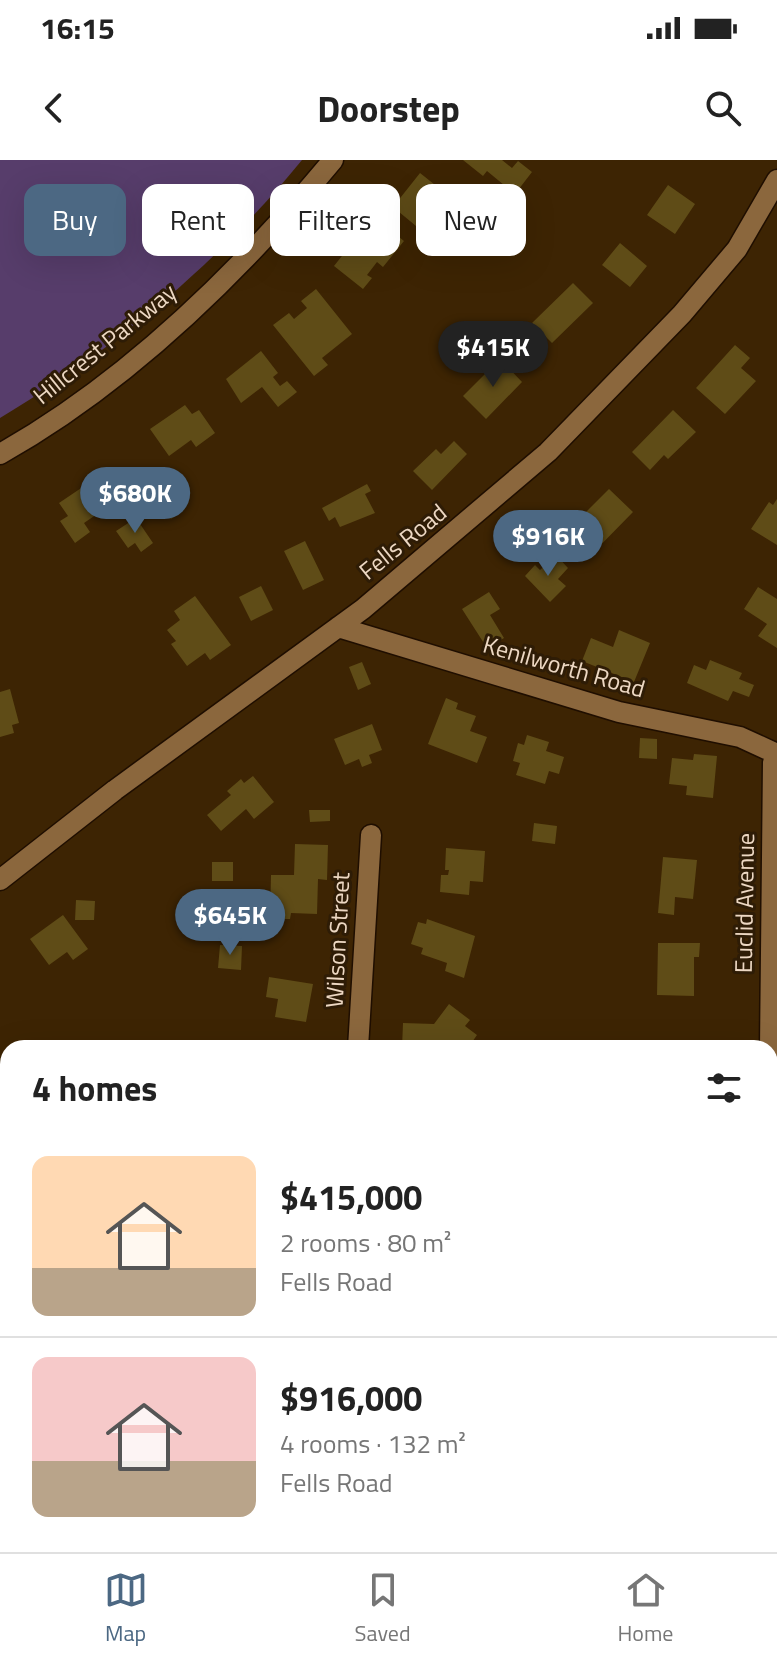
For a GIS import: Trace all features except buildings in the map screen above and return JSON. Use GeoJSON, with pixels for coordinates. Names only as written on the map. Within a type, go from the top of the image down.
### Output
{"type":"FeatureCollection","features":[{"type":"Feature","properties":{"kind":"street","name":"Hillcrest Parkway"},"geometry":{"type":"LineString","coordinates":[[0,454],[27,439],[129,364],[216,288],[333,160]]}},
{"type":"Feature","properties":{"kind":"street","name":"Fells Road"},"geometry":{"type":"LineString","coordinates":[[0,880],[338,627],[474,517],[548,452],[682,314],[737,249],[777,180]]}},
{"type":"Feature","properties":{"kind":"street","name":"Kenilworth Road"},"geometry":{"type":"LineString","coordinates":[[338,627],[619,712],[740,737],[777,754]]}},
{"type":"Feature","properties":{"kind":"street","name":"Euclid Avenue"},"geometry":{"type":"LineString","coordinates":[[770,1040],[773,762],[777,762]]}},
{"type":"Feature","properties":{"kind":"street","name":"Wilson Street"},"geometry":{"type":"LineString","coordinates":[[358,1040],[371,835]]}},
{"type":"Feature","properties":{"kind":"shaded area"},"geometry":{"type":"Polygon","coordinates":[[[0,160],[302,160],[281,184],[270,184],[270,197],[254,214],[254,184],[142,184],[142,256],[212,256],[124,333],[0,418],[0,160]]]}}]}
